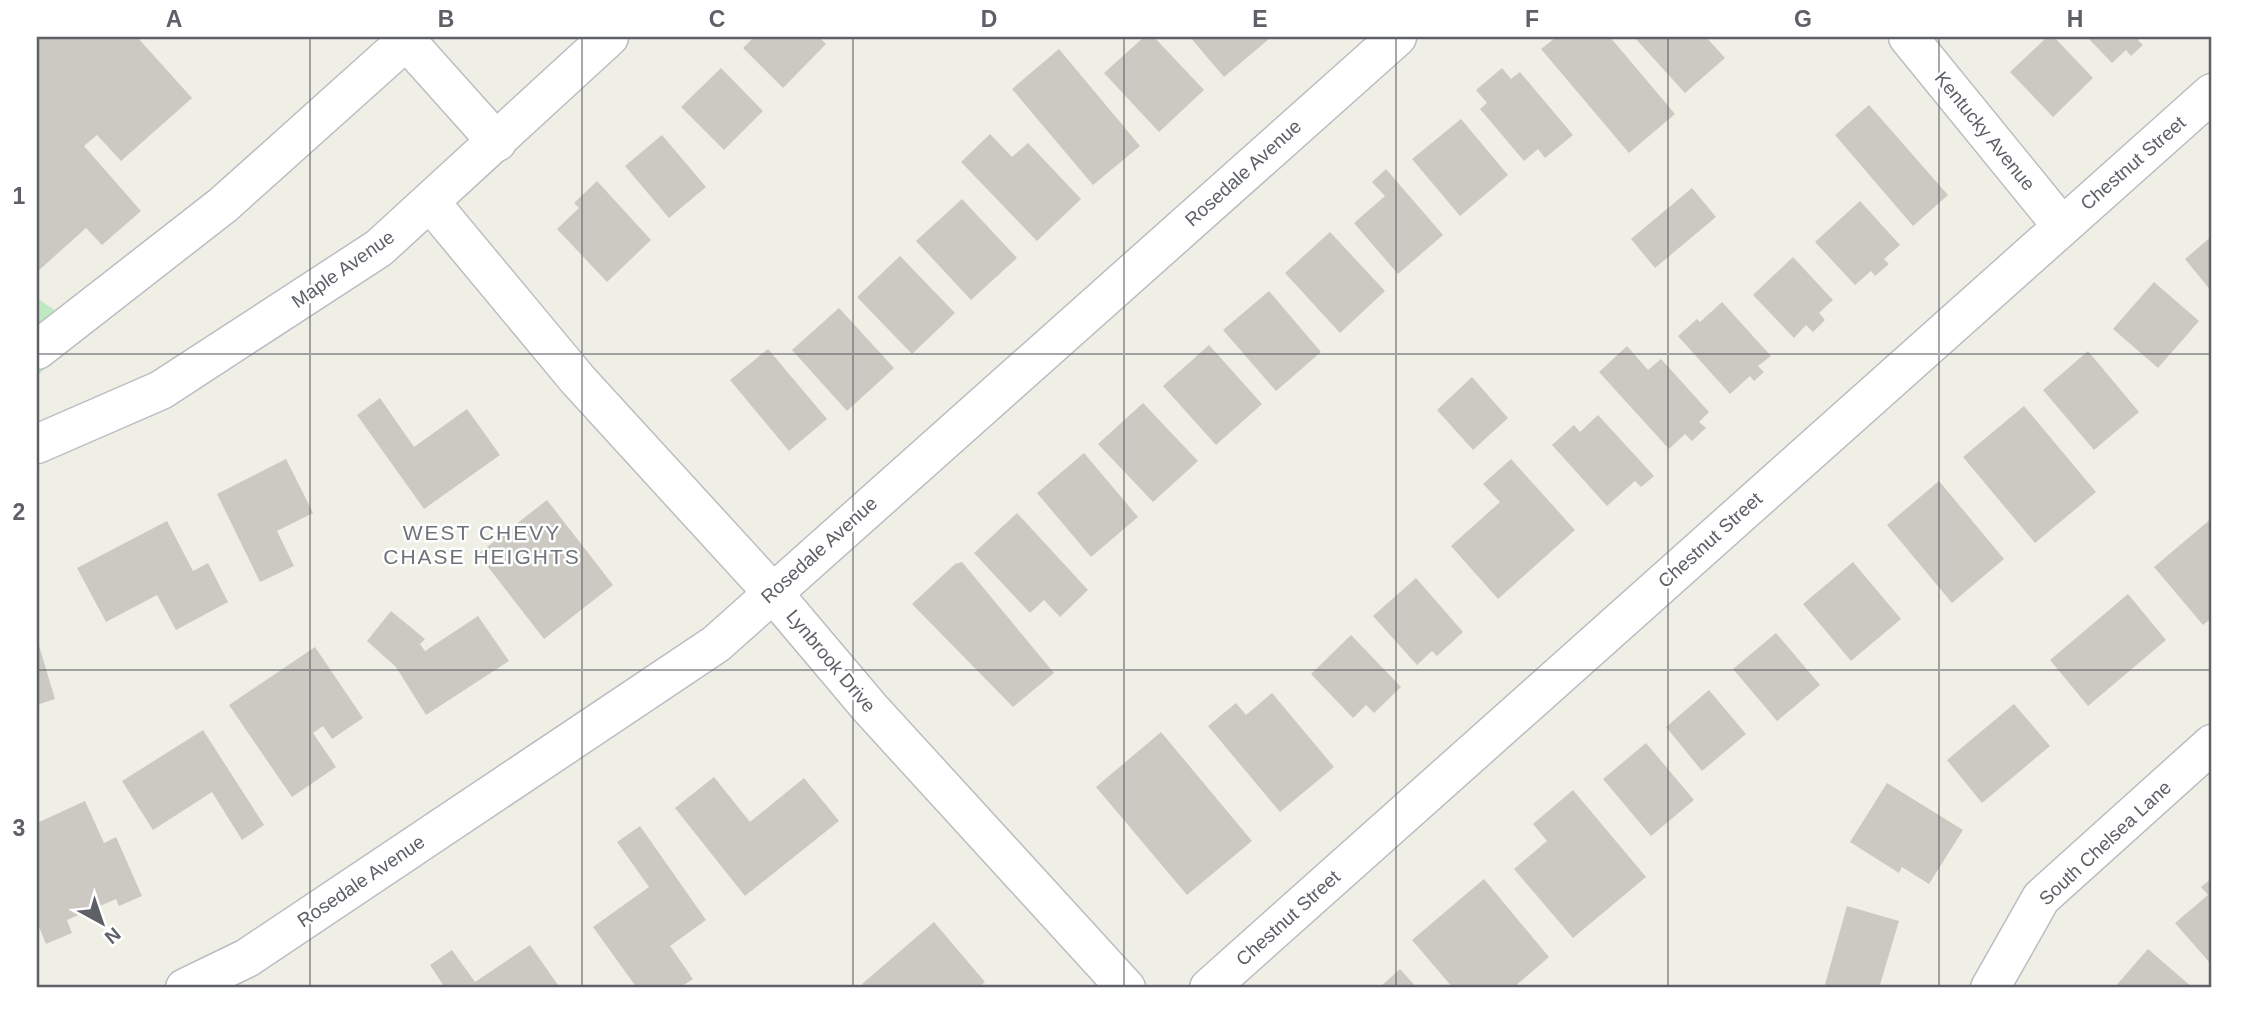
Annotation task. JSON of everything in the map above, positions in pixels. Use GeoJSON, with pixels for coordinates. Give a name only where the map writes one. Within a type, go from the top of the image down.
{"type":"FeatureCollection","features":[{"type":"Feature","properties":{"kind":"street","name":"Maple Avenue"},"geometry":{"type":"LineString","coordinates":[[37,444],[160,390],[379,248],[609,37]]}},
{"type":"Feature","properties":{"kind":"street","name":"Rosedale Avenue"},"geometry":{"type":"LineString","coordinates":[[185,988],[247,958],[716,643],[1397,37]]}},
{"type":"Feature","properties":{"kind":"street","name":"Kentucky Avenue"},"geometry":{"type":"LineString","coordinates":[[1908,37],[2062,226]]}},
{"type":"Feature","properties":{"kind":"street"},"geometry":{"type":"LineString","coordinates":[[37,351],[223,205],[405,39],[497,142]]}},
{"type":"Feature","properties":{"kind":"street","name":"Chestnut Street"},"geometry":{"type":"LineString","coordinates":[[1209,988],[2212,93]]}},
{"type":"Feature","properties":{"kind":"street","name":"Lynbrook Drive"},"geometry":{"type":"LineString","coordinates":[[430,202],[578,380],[772,592],[870,708],[1126,988]]}},
{"type":"Feature","properties":{"kind":"street","name":"South Chelsea Lane"},"geometry":{"type":"LineString","coordinates":[[1990,988],[2041,898],[2212,744]]}},
{"type":"Feature","properties":{"kind":"green space"},"geometry":{"type":"Polygon","coordinates":[[[37,298],[85,331],[37,376],[37,298]]]}},
{"type":"Feature","properties":{"kind":"building"},"geometry":{"type":"Polygon","coordinates":[[[37,37],[137,37],[192,98],[121,161],[97,135],[84,146],[141,211],[102,245],[86,228],[37,272],[37,37]]]}},
{"type":"Feature","properties":{"kind":"building"},"geometry":{"type":"Polygon","coordinates":[[[754,37],[819,37],[826,44],[783,88],[743,48],[754,37]]]}},
{"type":"Feature","properties":{"kind":"building"},"geometry":{"type":"Polygon","coordinates":[[[1144,37],[1154,37],[1204,90],[1159,132],[1104,73],[1144,37]]]}},
{"type":"Feature","properties":{"kind":"building"},"geometry":{"type":"Polygon","coordinates":[[[1190,37],[1267,37],[1269,39],[1224,77],[1190,37]]]}},
{"type":"Feature","properties":{"kind":"building"},"geometry":{"type":"Polygon","coordinates":[[[1556,37],[1610,37],[1675,114],[1629,153],[1541,49],[1556,37]]]}},
{"type":"Feature","properties":{"kind":"building"},"geometry":{"type":"Polygon","coordinates":[[[1634,37],[1706,37],[1725,58],[1685,93],[1634,37]]]}},
{"type":"Feature","properties":{"kind":"building"},"geometry":{"type":"Polygon","coordinates":[[[2047,37],[2054,37],[2093,78],[2053,117],[2010,72],[2047,37]]]}},
{"type":"Feature","properties":{"kind":"building"},"geometry":{"type":"Polygon","coordinates":[[[2087,37],[2141,37],[2138,40],[2143,45],[2131,56],[2126,50],[2112,63],[2087,37]]]}},
{"type":"Feature","properties":{"kind":"building"},"geometry":{"type":"Polygon","coordinates":[[[1059,49],[1140,146],[1093,185],[1012,89],[1059,49]]]}},
{"type":"Feature","properties":{"kind":"building"},"geometry":{"type":"Polygon","coordinates":[[[721,68],[763,111],[724,150],[681,107],[721,68]]]}},
{"type":"Feature","properties":{"kind":"building"},"geometry":{"type":"Polygon","coordinates":[[[1502,68],[1511,79],[1520,72],[1573,135],[1545,158],[1538,149],[1524,161],[1480,109],[1487,103],[1476,90],[1502,68]]]}},
{"type":"Feature","properties":{"kind":"building"},"geometry":{"type":"Polygon","coordinates":[[[1869,105],[1948,195],[1913,226],[1835,135],[1869,105]]]}},
{"type":"Feature","properties":{"kind":"building"},"geometry":{"type":"Polygon","coordinates":[[[1461,119],[1508,175],[1460,216],[1412,159],[1461,119]]]}},
{"type":"Feature","properties":{"kind":"building"},"geometry":{"type":"Polygon","coordinates":[[[990,134],[1012,157],[1028,143],[1081,199],[1037,241],[961,162],[990,134]]]}},
{"type":"Feature","properties":{"kind":"building"},"geometry":{"type":"Polygon","coordinates":[[[662,135],[706,187],[669,218],[625,166],[662,135]]]}},
{"type":"Feature","properties":{"kind":"building"},"geometry":{"type":"Polygon","coordinates":[[[1386,169],[1443,235],[1398,274],[1354,223],[1385,196],[1372,182],[1386,169]]]}},
{"type":"Feature","properties":{"kind":"building"},"geometry":{"type":"Polygon","coordinates":[[[597,181],[651,240],[607,282],[557,229],[579,208],[574,203],[597,181]]]}},
{"type":"Feature","properties":{"kind":"building"},"geometry":{"type":"Polygon","coordinates":[[[1692,188],[1716,217],[1655,268],[1631,239],[1692,188]]]}},
{"type":"Feature","properties":{"kind":"building"},"geometry":{"type":"Polygon","coordinates":[[[962,199],[1017,258],[971,300],[916,241],[962,199]]]}},
{"type":"Feature","properties":{"kind":"building"},"geometry":{"type":"Polygon","coordinates":[[[1860,201],[1900,245],[1884,259],[1889,264],[1875,276],[1871,271],[1855,285],[1815,242],[1860,201]]]}},
{"type":"Feature","properties":{"kind":"building"},"geometry":{"type":"Polygon","coordinates":[[[1330,232],[1385,291],[1340,333],[1285,273],[1330,232]]]}},
{"type":"Feature","properties":{"kind":"building"},"geometry":{"type":"Polygon","coordinates":[[[2212,236],[2212,292],[2185,259],[2212,236]]]}},
{"type":"Feature","properties":{"kind":"building"},"geometry":{"type":"Polygon","coordinates":[[[900,256],[955,313],[912,354],[857,297],[900,256]]]}},
{"type":"Feature","properties":{"kind":"building"},"geometry":{"type":"Polygon","coordinates":[[[1793,257],[1833,300],[1819,313],[1825,320],[1813,332],[1806,325],[1794,338],[1753,295],[1793,257]]]}},
{"type":"Feature","properties":{"kind":"building"},"geometry":{"type":"Polygon","coordinates":[[[2154,282],[2199,321],[2158,368],[2113,329],[2154,282]]]}},
{"type":"Feature","properties":{"kind":"building"},"geometry":{"type":"Polygon","coordinates":[[[1269,291],[1321,352],[1276,391],[1223,330],[1269,291]]]}},
{"type":"Feature","properties":{"kind":"building"},"geometry":{"type":"Polygon","coordinates":[[[1722,302],[1771,356],[1758,366],[1764,372],[1754,381],[1750,376],[1730,394],[1678,336],[1697,319],[1700,322],[1722,302]]]}},
{"type":"Feature","properties":{"kind":"building"},"geometry":{"type":"Polygon","coordinates":[[[839,308],[894,368],[847,411],[792,350],[839,308]]]}},
{"type":"Feature","properties":{"kind":"building"},"geometry":{"type":"Polygon","coordinates":[[[1209,345],[1262,404],[1216,445],[1163,386],[1209,345]]]}},
{"type":"Feature","properties":{"kind":"building"},"geometry":{"type":"Polygon","coordinates":[[[1627,346],[1648,370],[1661,359],[1709,412],[1699,422],[1706,428],[1692,441],[1685,434],[1669,449],[1599,372],[1627,346]]]}},
{"type":"Feature","properties":{"kind":"building"},"geometry":{"type":"Polygon","coordinates":[[[768,349],[827,419],[789,451],[730,380],[768,349]]]}},
{"type":"Feature","properties":{"kind":"building"},"geometry":{"type":"Polygon","coordinates":[[[2088,351],[2139,412],[2094,450],[2043,390],[2088,351]]]}},
{"type":"Feature","properties":{"kind":"building"},"geometry":{"type":"Polygon","coordinates":[[[1472,377],[1508,418],[1473,450],[1437,410],[1472,377]]]}},
{"type":"Feature","properties":{"kind":"building"},"geometry":{"type":"Polygon","coordinates":[[[380,398],[414,447],[467,409],[500,455],[424,509],[357,415],[380,398]]]}},
{"type":"Feature","properties":{"kind":"building"},"geometry":{"type":"Polygon","coordinates":[[[1143,403],[1198,461],[1153,502],[1098,444],[1143,403]]]}},
{"type":"Feature","properties":{"kind":"building"},"geometry":{"type":"Polygon","coordinates":[[[2024,406],[2096,492],[2035,543],[1963,457],[2024,406]]]}},
{"type":"Feature","properties":{"kind":"building"},"geometry":{"type":"Polygon","coordinates":[[[1598,415],[1654,476],[1641,487],[1635,481],[1607,506],[1552,445],[1574,425],[1580,432],[1598,415]]]}},
{"type":"Feature","properties":{"kind":"building"},"geometry":{"type":"Polygon","coordinates":[[[1084,453],[1138,517],[1091,557],[1037,493],[1084,453]]]}},
{"type":"Feature","properties":{"kind":"building"},"geometry":{"type":"Polygon","coordinates":[[[286,459],[313,513],[277,531],[294,566],[260,582],[217,494],[286,459]]]}},
{"type":"Feature","properties":{"kind":"building"},"geometry":{"type":"Polygon","coordinates":[[[1511,459],[1575,530],[1498,599],[1451,546],[1500,502],[1483,484],[1511,459]]]}},
{"type":"Feature","properties":{"kind":"building"},"geometry":{"type":"Polygon","coordinates":[[[1939,481],[2004,559],[1952,603],[1887,525],[1939,481]]]}},
{"type":"Feature","properties":{"kind":"building"},"geometry":{"type":"Polygon","coordinates":[[[547,500],[613,585],[544,639],[478,554],[547,500]]]}},
{"type":"Feature","properties":{"kind":"building"},"geometry":{"type":"Polygon","coordinates":[[[1017,513],[1088,590],[1060,617],[1044,600],[1030,613],[974,553],[1017,513]]]}},
{"type":"Feature","properties":{"kind":"building"},"geometry":{"type":"Polygon","coordinates":[[[2212,518],[2212,618],[2203,625],[2154,567],[2212,518]]]}},
{"type":"Feature","properties":{"kind":"building"},"geometry":{"type":"Polygon","coordinates":[[[167,521],[193,571],[208,563],[228,602],[176,630],[157,595],[106,622],[77,568],[167,521]]]}},
{"type":"Feature","properties":{"kind":"building"},"geometry":{"type":"Polygon","coordinates":[[[962,562],[1054,673],[1013,707],[912,604],[955,564],[962,562]]]}},
{"type":"Feature","properties":{"kind":"building"},"geometry":{"type":"Polygon","coordinates":[[[1853,562],[1901,619],[1851,661],[1803,604],[1853,562]]]}},
{"type":"Feature","properties":{"kind":"building"},"geometry":{"type":"Polygon","coordinates":[[[1416,578],[1463,632],[1437,656],[1432,651],[1417,665],[1373,616],[1416,578]]]}},
{"type":"Feature","properties":{"kind":"building"},"geometry":{"type":"Polygon","coordinates":[[[2128,594],[2166,640],[2088,706],[2050,660],[2128,594]]]}},
{"type":"Feature","properties":{"kind":"building"},"geometry":{"type":"Polygon","coordinates":[[[391,611],[425,639],[420,644],[425,651],[478,616],[509,661],[426,715],[396,667],[367,641],[391,611]]]}},
{"type":"Feature","properties":{"kind":"building"},"geometry":{"type":"Polygon","coordinates":[[[1776,633],[1820,685],[1777,721],[1733,669],[1776,633]]]}},
{"type":"Feature","properties":{"kind":"building"},"geometry":{"type":"Polygon","coordinates":[[[1351,635],[1401,687],[1374,713],[1366,705],[1353,718],[1311,674],[1351,635]]]}},
{"type":"Feature","properties":{"kind":"building"},"geometry":{"type":"Polygon","coordinates":[[[37,639],[55,699],[37,705],[37,639]]]}},
{"type":"Feature","properties":{"kind":"building"},"geometry":{"type":"Polygon","coordinates":[[[315,647],[363,718],[332,739],[323,726],[313,733],[336,767],[292,797],[229,705],[315,647]]]}},
{"type":"Feature","properties":{"kind":"building"},"geometry":{"type":"Polygon","coordinates":[[[1709,690],[1746,734],[1702,771],[1666,727],[1709,690]]]}},
{"type":"Feature","properties":{"kind":"building"},"geometry":{"type":"Polygon","coordinates":[[[1272,693],[1334,767],[1280,812],[1208,726],[1236,703],[1246,715],[1272,693]]]}},
{"type":"Feature","properties":{"kind":"building"},"geometry":{"type":"Polygon","coordinates":[[[2014,704],[2050,746],[1982,803],[1947,760],[2014,704]]]}},
{"type":"Feature","properties":{"kind":"building"},"geometry":{"type":"Polygon","coordinates":[[[203,730],[264,825],[242,840],[212,792],[153,830],[122,781],[203,730]]]}},
{"type":"Feature","properties":{"kind":"building"},"geometry":{"type":"Polygon","coordinates":[[[1161,732],[1252,841],[1187,895],[1096,787],[1161,732]]]}},
{"type":"Feature","properties":{"kind":"building"},"geometry":{"type":"Polygon","coordinates":[[[1646,743],[1694,800],[1651,836],[1603,779],[1646,743]]]}},
{"type":"Feature","properties":{"kind":"building"},"geometry":{"type":"Polygon","coordinates":[[[714,777],[750,822],[804,778],[839,821],[745,896],[675,808],[714,777]]]}},
{"type":"Feature","properties":{"kind":"building"},"geometry":{"type":"Polygon","coordinates":[[[1887,783],[1963,830],[1929,884],[1902,867],[1899,873],[1850,842],[1887,783]]]}},
{"type":"Feature","properties":{"kind":"building"},"geometry":{"type":"Polygon","coordinates":[[[1573,790],[1646,877],[1573,938],[1514,869],[1547,841],[1533,824],[1573,790]]]}},
{"type":"Feature","properties":{"kind":"building"},"geometry":{"type":"Polygon","coordinates":[[[85,801],[104,843],[116,837],[142,896],[119,906],[116,899],[67,920],[72,933],[46,944],[37,922],[37,823],[85,801]]]}},
{"type":"Feature","properties":{"kind":"building"},"geometry":{"type":"Polygon","coordinates":[[[640,826],[706,920],[670,946],[693,979],[679,988],[637,988],[593,927],[649,887],[617,842],[640,826]]]}},
{"type":"Feature","properties":{"kind":"building"},"geometry":{"type":"Polygon","coordinates":[[[2212,878],[2210,963],[2175,923],[2208,895],[2201,887],[2212,878]]]}},
{"type":"Feature","properties":{"kind":"building"},"geometry":{"type":"Polygon","coordinates":[[[1484,879],[1549,957],[1513,988],[1453,988],[1412,940],[1484,879]]]}},
{"type":"Feature","properties":{"kind":"building"},"geometry":{"type":"Polygon","coordinates":[[[1847,906],[1899,921],[1879,988],[1824,988],[1847,906]]]}},
{"type":"Feature","properties":{"kind":"building"},"geometry":{"type":"Polygon","coordinates":[[[934,922],[985,982],[978,988],[866,988],[862,984],[934,922]]]}},
{"type":"Feature","properties":{"kind":"building"},"geometry":{"type":"Polygon","coordinates":[[[530,945],[560,988],[445,988],[430,965],[452,950],[475,982],[530,945]]]}},
{"type":"Feature","properties":{"kind":"building"},"geometry":{"type":"Polygon","coordinates":[[[2148,949],[2193,988],[2114,988],[2148,949]]]}},
{"type":"Feature","properties":{"kind":"building"},"geometry":{"type":"Polygon","coordinates":[[[1400,969],[1417,988],[1379,988],[1400,969]]]}},
{"type":"Feature","properties":{"kind":"district","name":"WEST CHEVY CHASE HEIGHTS"},"geometry":{"type":"Point","coordinates":[482,544]}}]}
